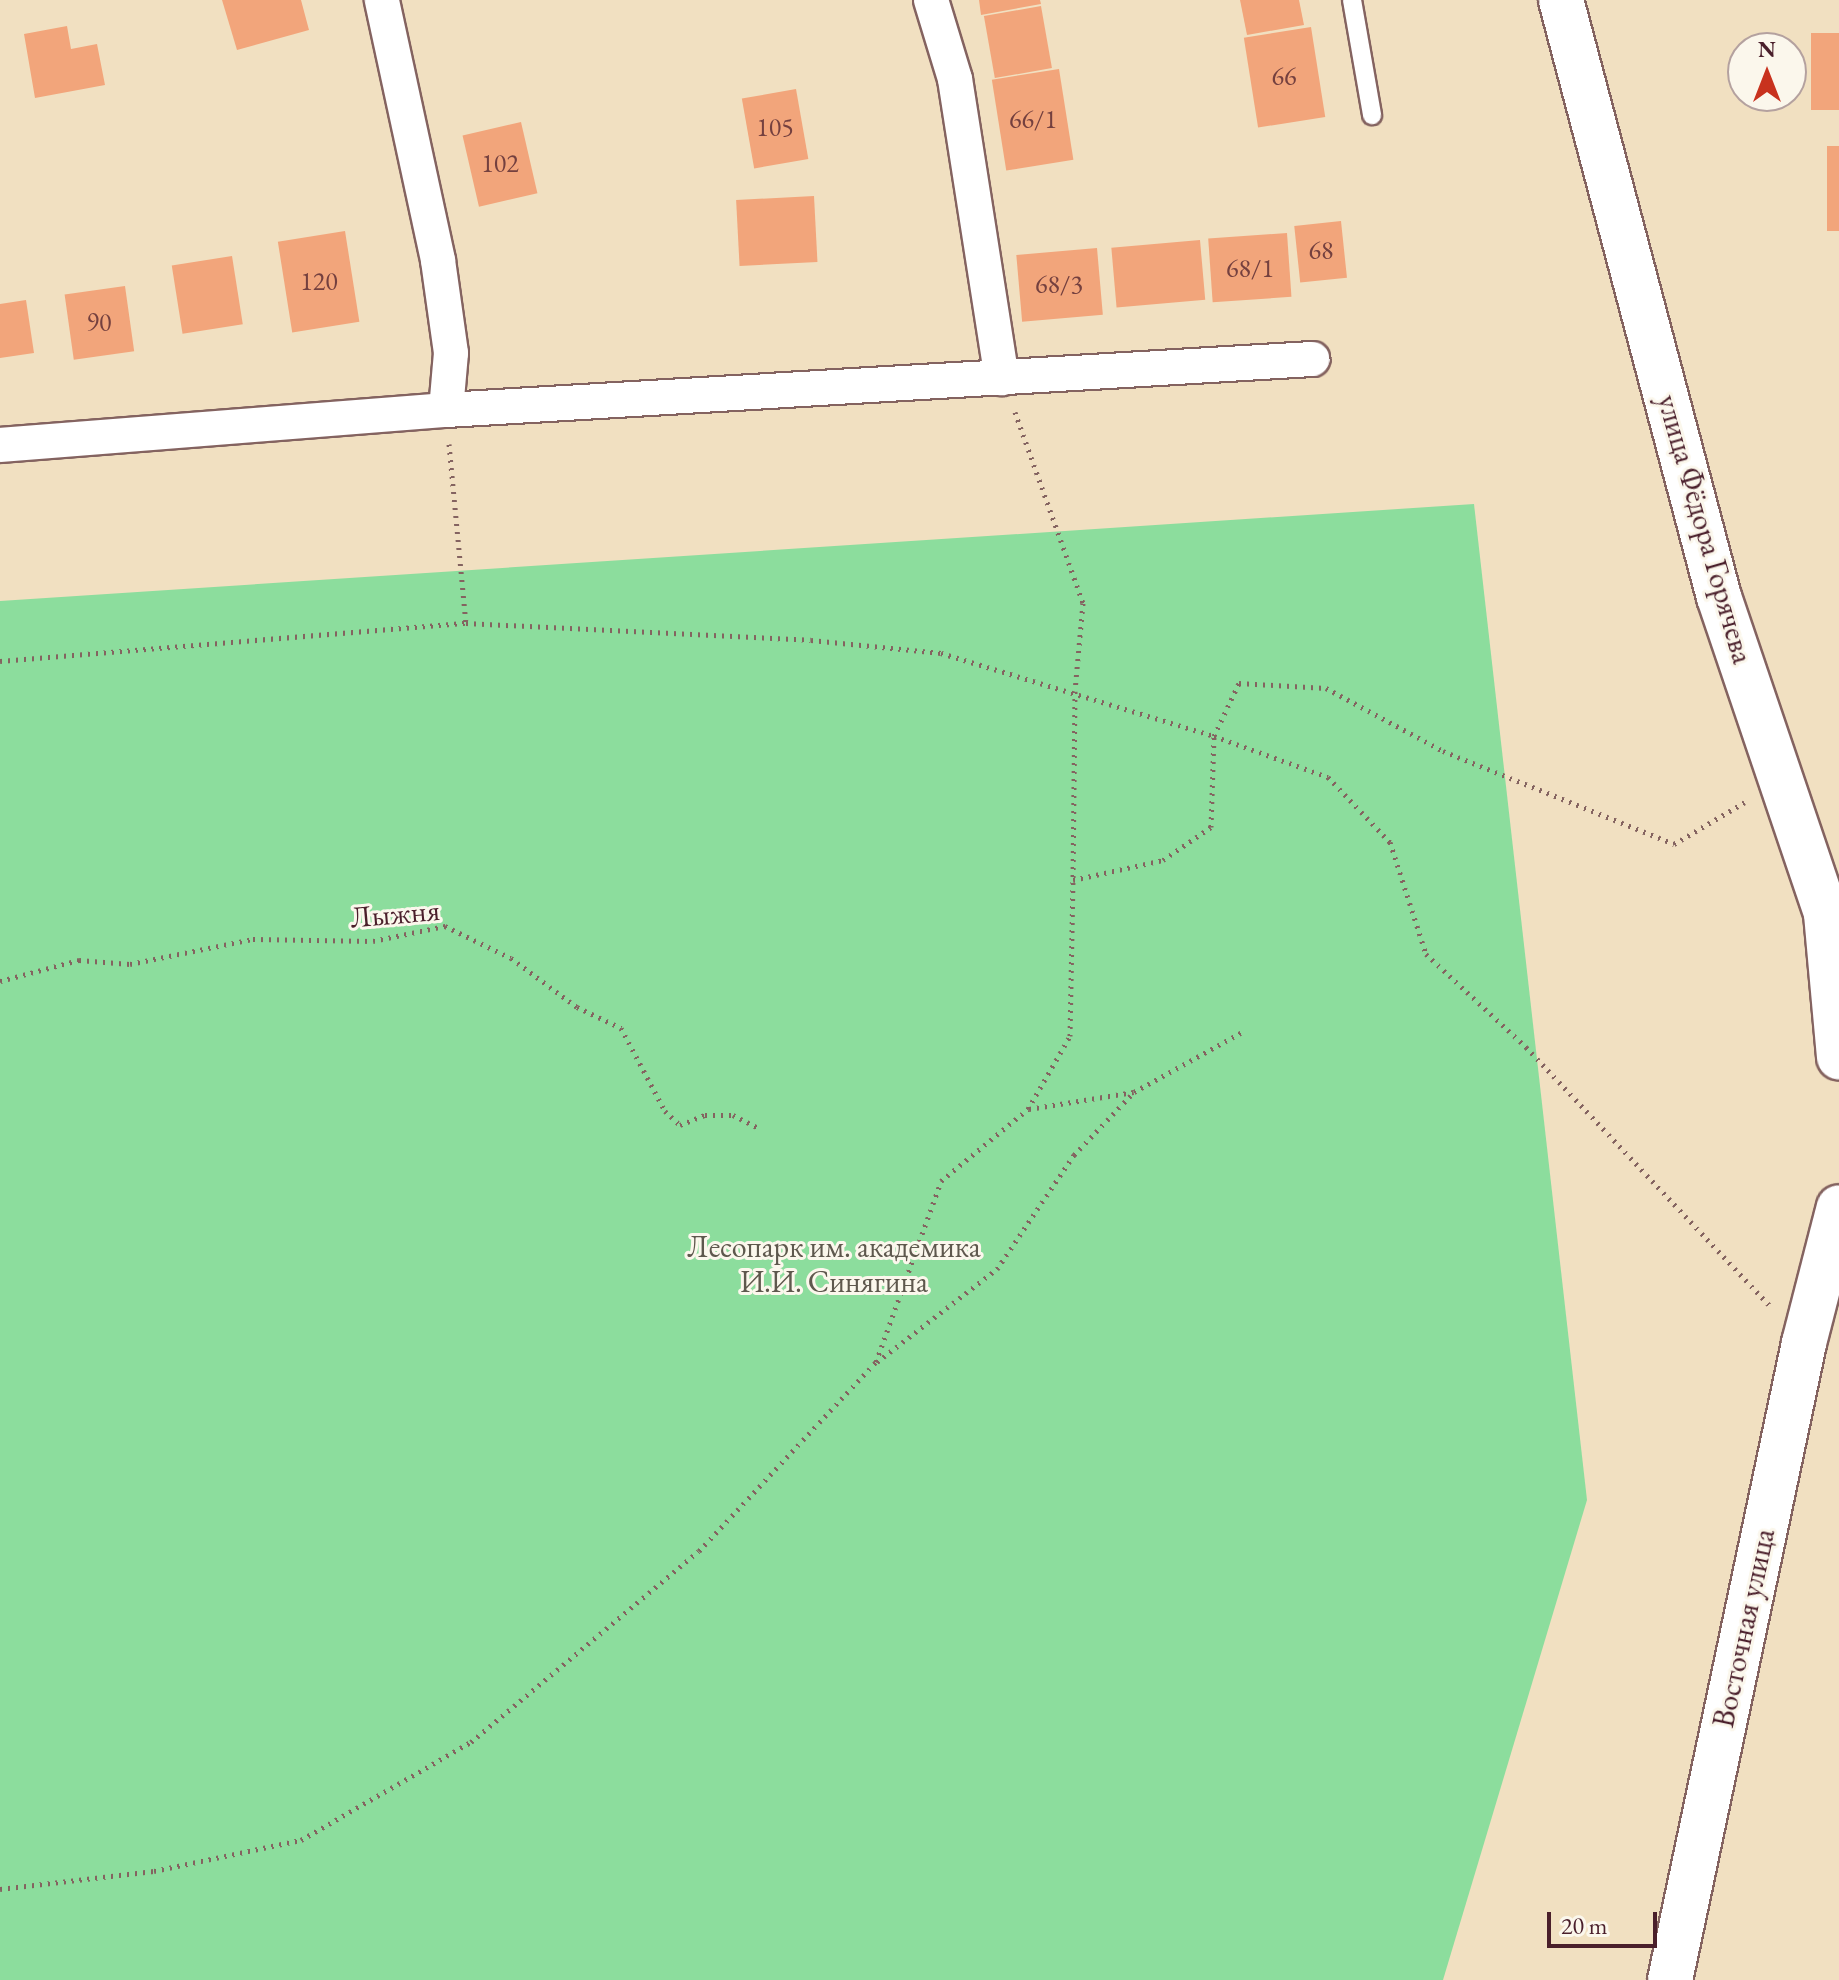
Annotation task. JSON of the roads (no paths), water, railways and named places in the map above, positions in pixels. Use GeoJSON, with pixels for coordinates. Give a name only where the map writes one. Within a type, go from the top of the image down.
{"type":"FeatureCollection","features":[{"type":"Feature","properties":{"kind":"main road","name":"улица Фёдора Горячева"},"geometry":{"type":"LineString","coordinates":[[1561,0],[1719,597],[1784,780],[1826,914],[1839,1057]]}},
{"type":"Feature","properties":{"kind":"main road"},"geometry":{"type":"LineString","coordinates":[[1832,1280],[1839,1207]]}},
{"type":"Feature","properties":{"kind":"main road","name":"Восточная улица"},"geometry":{"type":"LineString","coordinates":[[1670,1980],[1804,1343],[1832,1280]]}},
{"type":"Feature","properties":{"kind":"street"},"geometry":{"type":"LineString","coordinates":[[382,0],[438,260],[451,353],[446,410]]}},
{"type":"Feature","properties":{"kind":"street"},"geometry":{"type":"LineString","coordinates":[[931,0],[955,79],[1002,378]]}},
{"type":"Feature","properties":{"kind":"street"},"geometry":{"type":"LineString","coordinates":[[0,445],[446,410],[1313,359]]}},
{"type":"Feature","properties":{"kind":"lane"},"geometry":{"type":"LineString","coordinates":[[1352,0],[1372,115]]}},
{"type":"Feature","properties":{"kind":"park label","name":"Лесопарк им. академика И.И. Синягина"},"geometry":{"type":"Point","coordinates":[834,1264]}}]}
